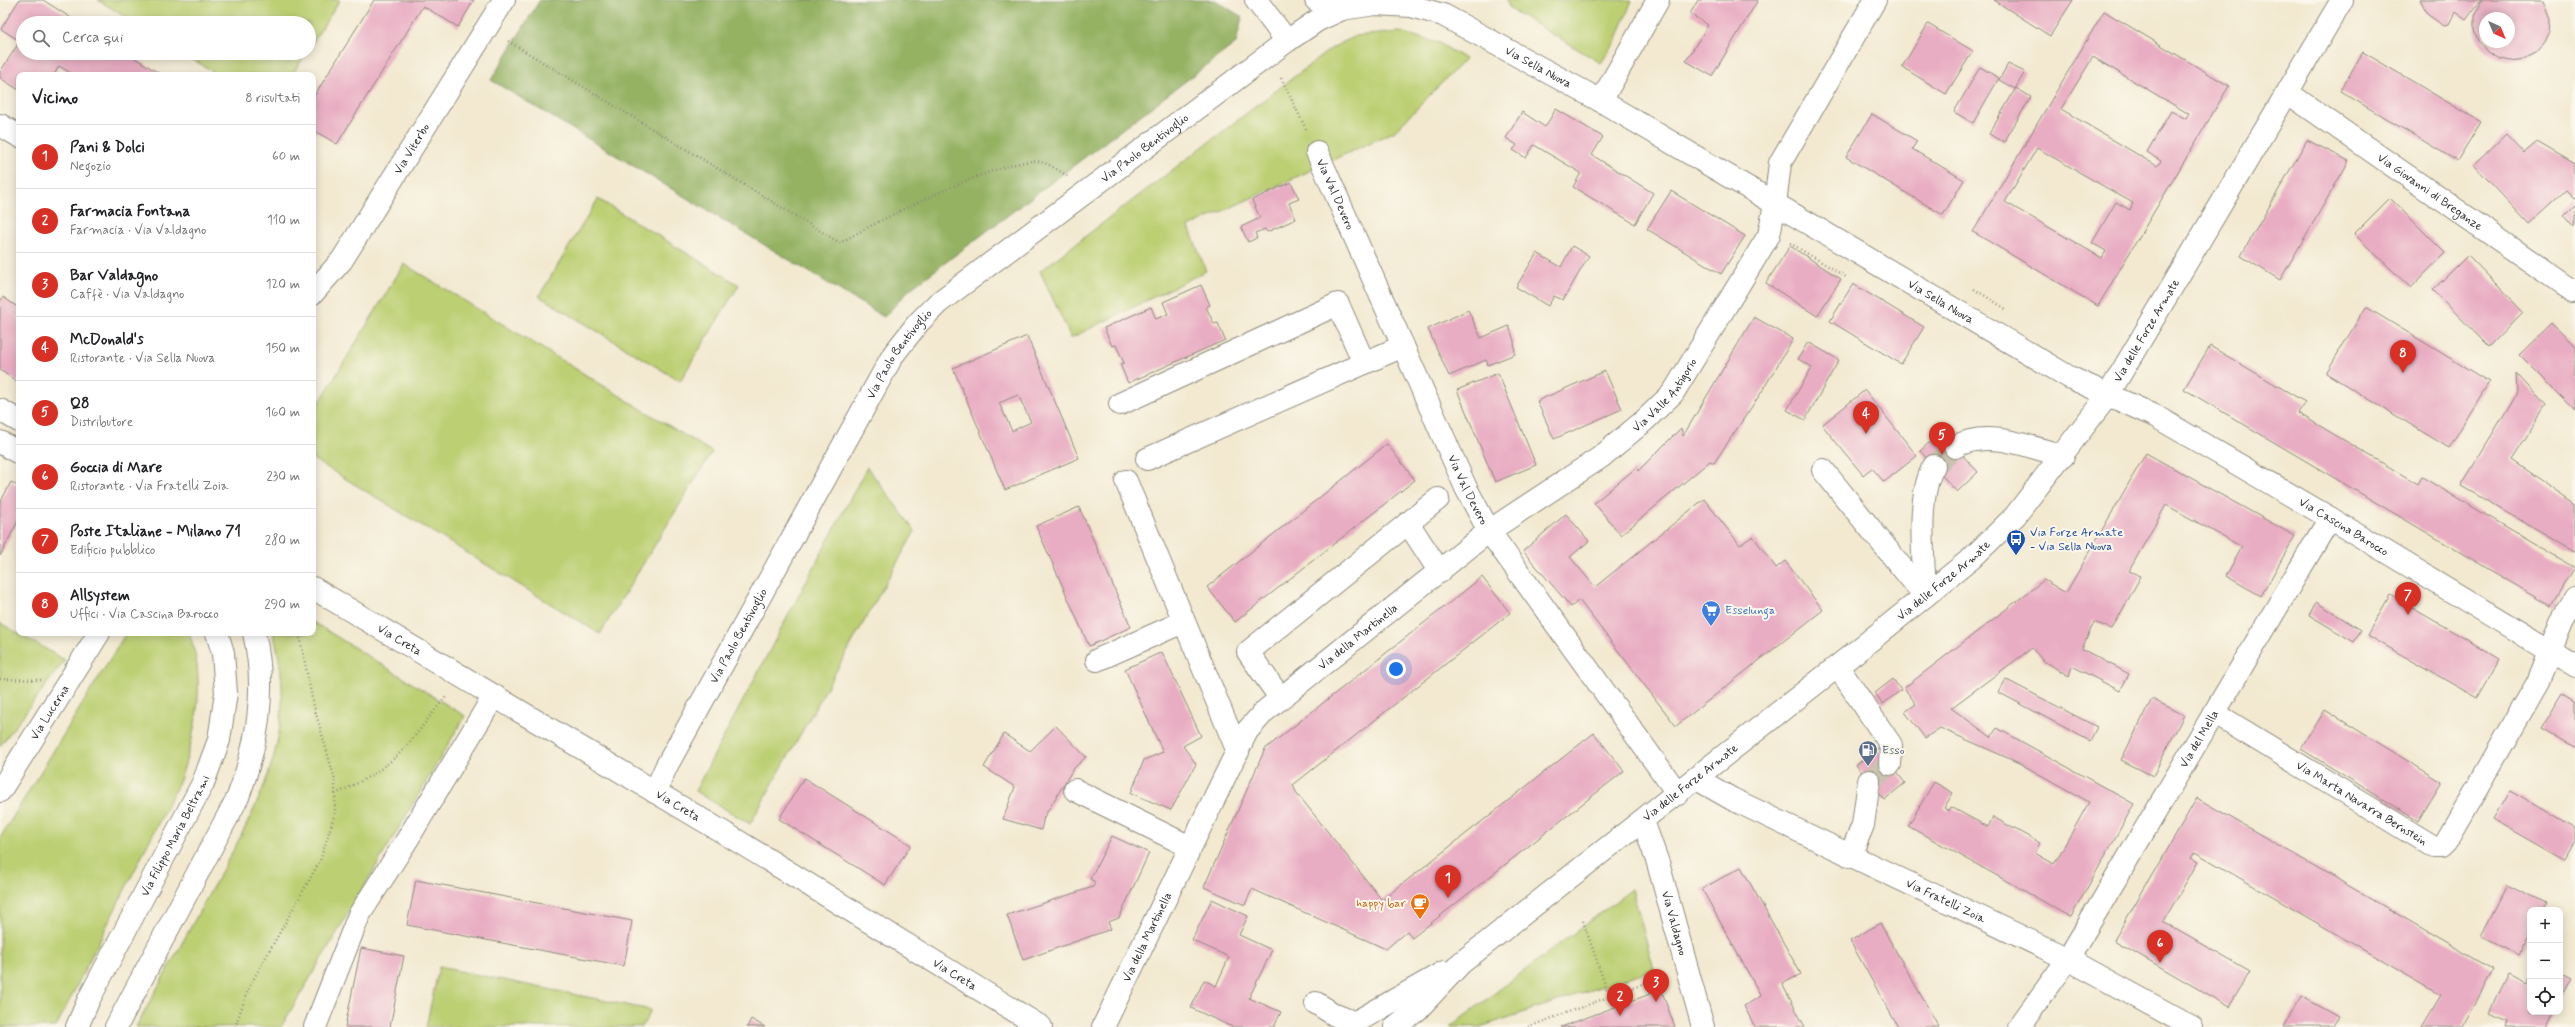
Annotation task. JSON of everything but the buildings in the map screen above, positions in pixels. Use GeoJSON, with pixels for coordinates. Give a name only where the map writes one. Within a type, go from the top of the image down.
{"type":"FeatureCollection","features":[{"type":"Feature","properties":{"kind":"street","name":"Via Viterbo"},"geometry":{"type":"LineString","coordinates":[[316,290],[342,260],[504,0]]}},
{"type":"Feature","properties":{"kind":"street"},"geometry":{"type":"LineString","coordinates":[[1256,0],[1287,41]]}},
{"type":"Feature","properties":{"kind":"street"},"geometry":{"type":"LineString","coordinates":[[1316,0],[1342,9]]}},
{"type":"Feature","properties":{"kind":"street"},"geometry":{"type":"LineString","coordinates":[[1601,101],[1658,0]]}},
{"type":"Feature","properties":{"kind":"street"},"geometry":{"type":"LineString","coordinates":[[1776,204],[1780,163],[1875,0]]}},
{"type":"Feature","properties":{"kind":"street","name":"Via delle Forze Armate"},"geometry":{"type":"LineString","coordinates":[[1395,1027],[1417,1010],[1461,963],[1698,779],[1838,667],[1972,558],[2015,516],[2063,456],[2108,395],[2342,0]]}},
{"type":"Feature","properties":{"kind":"street","name":"Via Sella Nuova"},"geometry":{"type":"LineString","coordinates":[[1287,41],[1318,20],[1342,9],[1375,4],[1411,6],[1443,15],[1601,101],[1973,322],[2070,377],[2108,395]]}},
{"type":"Feature","properties":{"kind":"street","name":"Via Paolo Bentivoglio"},"geometry":{"type":"LineString","coordinates":[[655,792],[670,760],[893,355],[918,323],[938,303],[1287,41]]}},
{"type":"Feature","properties":{"kind":"street","name":"Via Giovanni di Breganze"},"geometry":{"type":"LineString","coordinates":[[2288,93],[2573,291]]}},
{"type":"Feature","properties":{"kind":"street"},"geometry":{"type":"LineString","coordinates":[[0,125],[16,134]]}},
{"type":"Feature","properties":{"kind":"street","name":"Via Val Devero"},"geometry":{"type":"LineString","coordinates":[[1317,152],[1466,488],[1489,531],[1678,794]]}},
{"type":"Feature","properties":{"kind":"street","name":"Via Valle Antigorio"},"geometry":{"type":"LineString","coordinates":[[1489,531],[1601,457],[1645,420],[1672,392],[1769,235],[1776,204]]}},
{"type":"Feature","properties":{"kind":"street"},"geometry":{"type":"LineString","coordinates":[[1120,404],[1338,304],[1364,364]]}},
{"type":"Feature","properties":{"kind":"street"},"geometry":{"type":"LineString","coordinates":[[1147,459],[1403,346]]}},
{"type":"Feature","properties":{"kind":"street","name":"Via Cascina Barocco"},"geometry":{"type":"LineString","coordinates":[[2108,395],[2155,416],[2330,518],[2575,666]]}},
{"type":"Feature","properties":{"kind":"street"},"geometry":{"type":"LineString","coordinates":[[0,410],[16,419]]}},
{"type":"Feature","properties":{"kind":"street"},"geometry":{"type":"LineString","coordinates":[[1955,447],[1973,439],[1990,439],[2063,456]]}},
{"type":"Feature","properties":{"kind":"street"},"geometry":{"type":"LineString","coordinates":[[0,442],[16,451]]}},
{"type":"Feature","properties":{"kind":"street"},"geometry":{"type":"LineString","coordinates":[[1925,596],[1924,494],[1927,477],[1934,466]]}},
{"type":"Feature","properties":{"kind":"street"},"geometry":{"type":"LineString","coordinates":[[1823,470],[1925,596]]}},
{"type":"Feature","properties":{"kind":"street"},"geometry":{"type":"LineString","coordinates":[[1126,481],[1238,752]]}},
{"type":"Feature","properties":{"kind":"street"},"geometry":{"type":"LineString","coordinates":[[1281,699],[1248,652],[1438,499]]}},
{"type":"Feature","properties":{"kind":"street","name":"Via del Mella"},"geometry":{"type":"LineString","coordinates":[[2020,1027],[2068,959],[2330,518]]}},
{"type":"Feature","properties":{"kind":"street"},"geometry":{"type":"LineString","coordinates":[[1408,523],[1440,572]]}},
{"type":"Feature","properties":{"kind":"street","name":"Via della Martinella"},"geometry":{"type":"LineString","coordinates":[[1103,1027],[1247,731],[1265,711],[1440,572],[1489,531]]}},
{"type":"Feature","properties":{"kind":"street","name":"Via Creta"},"geometry":{"type":"LineString","coordinates":[[316,590],[655,792],[1041,1027]]}},
{"type":"Feature","properties":{"kind":"street"},"geometry":{"type":"LineString","coordinates":[[2552,652],[2562,621],[2575,599]]}},
{"type":"Feature","properties":{"kind":"street"},"geometry":{"type":"LineString","coordinates":[[1097,660],[1183,622]]}},
{"type":"Feature","properties":{"kind":"street","name":"Via Lucerna"},"geometry":{"type":"LineString","coordinates":[[0,791],[97,636]]}},
{"type":"Feature","properties":{"kind":"street","name":"Via Filippo Maria Beltrami"},"geometry":{"type":"LineString","coordinates":[[77,1027],[89,1000],[203,783],[219,740],[226,693],[223,653],[217,636]]}},
{"type":"Feature","properties":{"kind":"street"},"geometry":{"type":"LineString","coordinates":[[116,1027],[238,796],[251,763],[259,723],[261,685],[254,636]]}},
{"type":"Feature","properties":{"kind":"street","name":"Via Marta Navarra Bernstein"},"geometry":{"type":"LineString","coordinates":[[2214,713],[2434,847],[2441,847],[2446,842],[2535,688],[2552,652]]}},
{"type":"Feature","properties":{"kind":"street"},"geometry":{"type":"LineString","coordinates":[[1838,667],[1891,745],[1890,764]]}},
{"type":"Feature","properties":{"kind":"street"},"geometry":{"type":"LineString","coordinates":[[315,1027],[359,915],[407,840],[494,696]]}},
{"type":"Feature","properties":{"kind":"street","name":"Via Fratelli Zoia"},"geometry":{"type":"LineString","coordinates":[[1698,779],[1732,799],[2068,959],[2192,1027]]}},
{"type":"Feature","properties":{"kind":"street"},"geometry":{"type":"LineString","coordinates":[[1850,856],[1863,825],[1869,781]]}},
{"type":"Feature","properties":{"kind":"street"},"geometry":{"type":"LineString","coordinates":[[1074,790],[1190,848]]}},
{"type":"Feature","properties":{"kind":"street","name":"Via Valdagno"},"geometry":{"type":"LineString","coordinates":[[1643,821],[1658,863],[1703,1027]]}},
{"type":"Feature","properties":{"kind":"street"},"geometry":{"type":"LineString","coordinates":[[1316,1003],[1352,1025],[1461,963]]}},
{"type":"Feature","properties":{"kind":"path"},"geometry":{"type":"LineString","coordinates":[[508,41],[840,243],[869,225],[921,200],[1017,163],[1040,161],[1069,177]]}},
{"type":"Feature","properties":{"kind":"path"},"geometry":{"type":"LineString","coordinates":[[1281,78],[1317,152]]}},
{"type":"Feature","properties":{"kind":"path"},"geometry":{"type":"LineString","coordinates":[[1787,241],[1846,277]]}},
{"type":"Feature","properties":{"kind":"path"},"geometry":{"type":"LineString","coordinates":[[1974,289],[2006,309]]}},
{"type":"Feature","properties":{"kind":"path"},"geometry":{"type":"LineString","coordinates":[[235,1027],[249,986],[320,861],[335,813],[335,780],[313,703],[300,636]]}},
{"type":"Feature","properties":{"kind":"path"},"geometry":{"type":"LineString","coordinates":[[335,794],[356,784],[383,768],[408,744],[441,702],[464,678]]}},
{"type":"Feature","properties":{"kind":"path"},"geometry":{"type":"LineString","coordinates":[[1583,921],[1609,996]]}},
{"type":"Feature","properties":{"kind":"path"},"geometry":{"type":"LineString","coordinates":[[1528,1027],[1671,973]]}},
{"type":"Feature","properties":{"kind":"green space"},"geometry":{"type":"Polygon","coordinates":[[[98,0],[340,0],[316,37],[316,16],[124,16],[98,0]]]}},
{"type":"Feature","properties":{"kind":"green space"},"geometry":{"type":"Polygon","coordinates":[[[540,0],[1215,0],[1242,17],[1236,43],[909,290],[884,317],[491,80],[540,0]]]}},
{"type":"Feature","properties":{"kind":"green space"},"geometry":{"type":"Polygon","coordinates":[[[1506,0],[1632,0],[1616,41],[1601,63],[1510,9],[1506,0]]]}},
{"type":"Feature","properties":{"kind":"green space"},"geometry":{"type":"Polygon","coordinates":[[[1400,32],[1439,43],[1465,59],[1395,131],[1189,227],[1206,271],[1071,338],[1040,271],[1332,48],[1355,36],[1400,32]]]}},
{"type":"Feature","properties":{"kind":"green space"},"geometry":{"type":"Polygon","coordinates":[[[194,60],[302,60],[294,72],[213,72],[194,60]]]}},
{"type":"Feature","properties":{"kind":"green space"},"geometry":{"type":"Polygon","coordinates":[[[598,199],[739,285],[680,381],[539,296],[598,199]]]}},
{"type":"Feature","properties":{"kind":"green space"},"geometry":{"type":"Polygon","coordinates":[[[404,264],[712,452],[600,634],[316,461],[316,408],[404,264]]]}},
{"type":"Feature","properties":{"kind":"green space"},"geometry":{"type":"Polygon","coordinates":[[[867,467],[915,531],[750,824],[695,791],[867,467]]]}},
{"type":"Feature","properties":{"kind":"green space"},"geometry":{"type":"Polygon","coordinates":[[[0,623],[16,632],[16,636],[23,636],[65,660],[0,746],[0,623]]]}},
{"type":"Feature","properties":{"kind":"green space"},"geometry":{"type":"Polygon","coordinates":[[[316,624],[465,716],[281,1027],[136,1027],[244,830],[258,800],[270,768],[278,737],[282,704],[281,669],[274,636],[316,636],[316,624]]]}},
{"type":"Feature","properties":{"kind":"green space"},"geometry":{"type":"Polygon","coordinates":[[[124,636],[190,636],[197,670],[197,707],[191,744],[180,780],[56,1027],[0,1027],[0,838],[124,636]]]}},
{"type":"Feature","properties":{"kind":"green space"},"geometry":{"type":"Polygon","coordinates":[[[1632,889],[1654,969],[1480,1027],[1450,1027],[1632,889]]]}},
{"type":"Feature","properties":{"kind":"green space"},"geometry":{"type":"Polygon","coordinates":[[[439,967],[651,1010],[642,1027],[426,1027],[439,967]]]}},
{"type":"Feature","properties":{"kind":"tunnel"},"geometry":{"type":"LineString","coordinates":[[1934,466],[1955,447]]}},
{"type":"Feature","properties":{"kind":"tunnel"},"geometry":{"type":"LineString","coordinates":[[1869,781],[1890,764]]}},
{"type":"Feature","properties":{"kind":"place","name":"Allsystem"},"geometry":{"type":"Point","coordinates":[2403,373]}},
{"type":"Feature","properties":{"kind":"place","name":"McDonald's"},"geometry":{"type":"Point","coordinates":[1866,434]}},
{"type":"Feature","properties":{"kind":"place","name":"Q8"},"geometry":{"type":"Point","coordinates":[1942,455]}},
{"type":"Feature","properties":{"kind":"place","name":"Via Forze Armate - Via Sella Nuova"},"geometry":{"type":"Point","coordinates":[2016,556]}},
{"type":"Feature","properties":{"kind":"place","name":"Poste Italiane - Milano 71"},"geometry":{"type":"Point","coordinates":[2408,615]}},
{"type":"Feature","properties":{"kind":"place","name":"Esselunga"},"geometry":{"type":"Point","coordinates":[1711,627]}},
{"type":"Feature","properties":{"kind":"place","name":"Esso"},"geometry":{"type":"Point","coordinates":[1868,767]}},
{"type":"Feature","properties":{"kind":"place","name":"Pani & Dolci"},"geometry":{"type":"Point","coordinates":[1448,898]}},
{"type":"Feature","properties":{"kind":"place","name":"happy bar"},"geometry":{"type":"Point","coordinates":[1420,920]}},
{"type":"Feature","properties":{"kind":"place","name":"Goccia di Mare"},"geometry":{"type":"Point","coordinates":[2160,963]}},
{"type":"Feature","properties":{"kind":"place","name":"Bar Valdagno"},"geometry":{"type":"Point","coordinates":[1656,1002]}},
{"type":"Feature","properties":{"kind":"place","name":"Farmacia Fontana"},"geometry":{"type":"Point","coordinates":[1620,1016]}}]}
